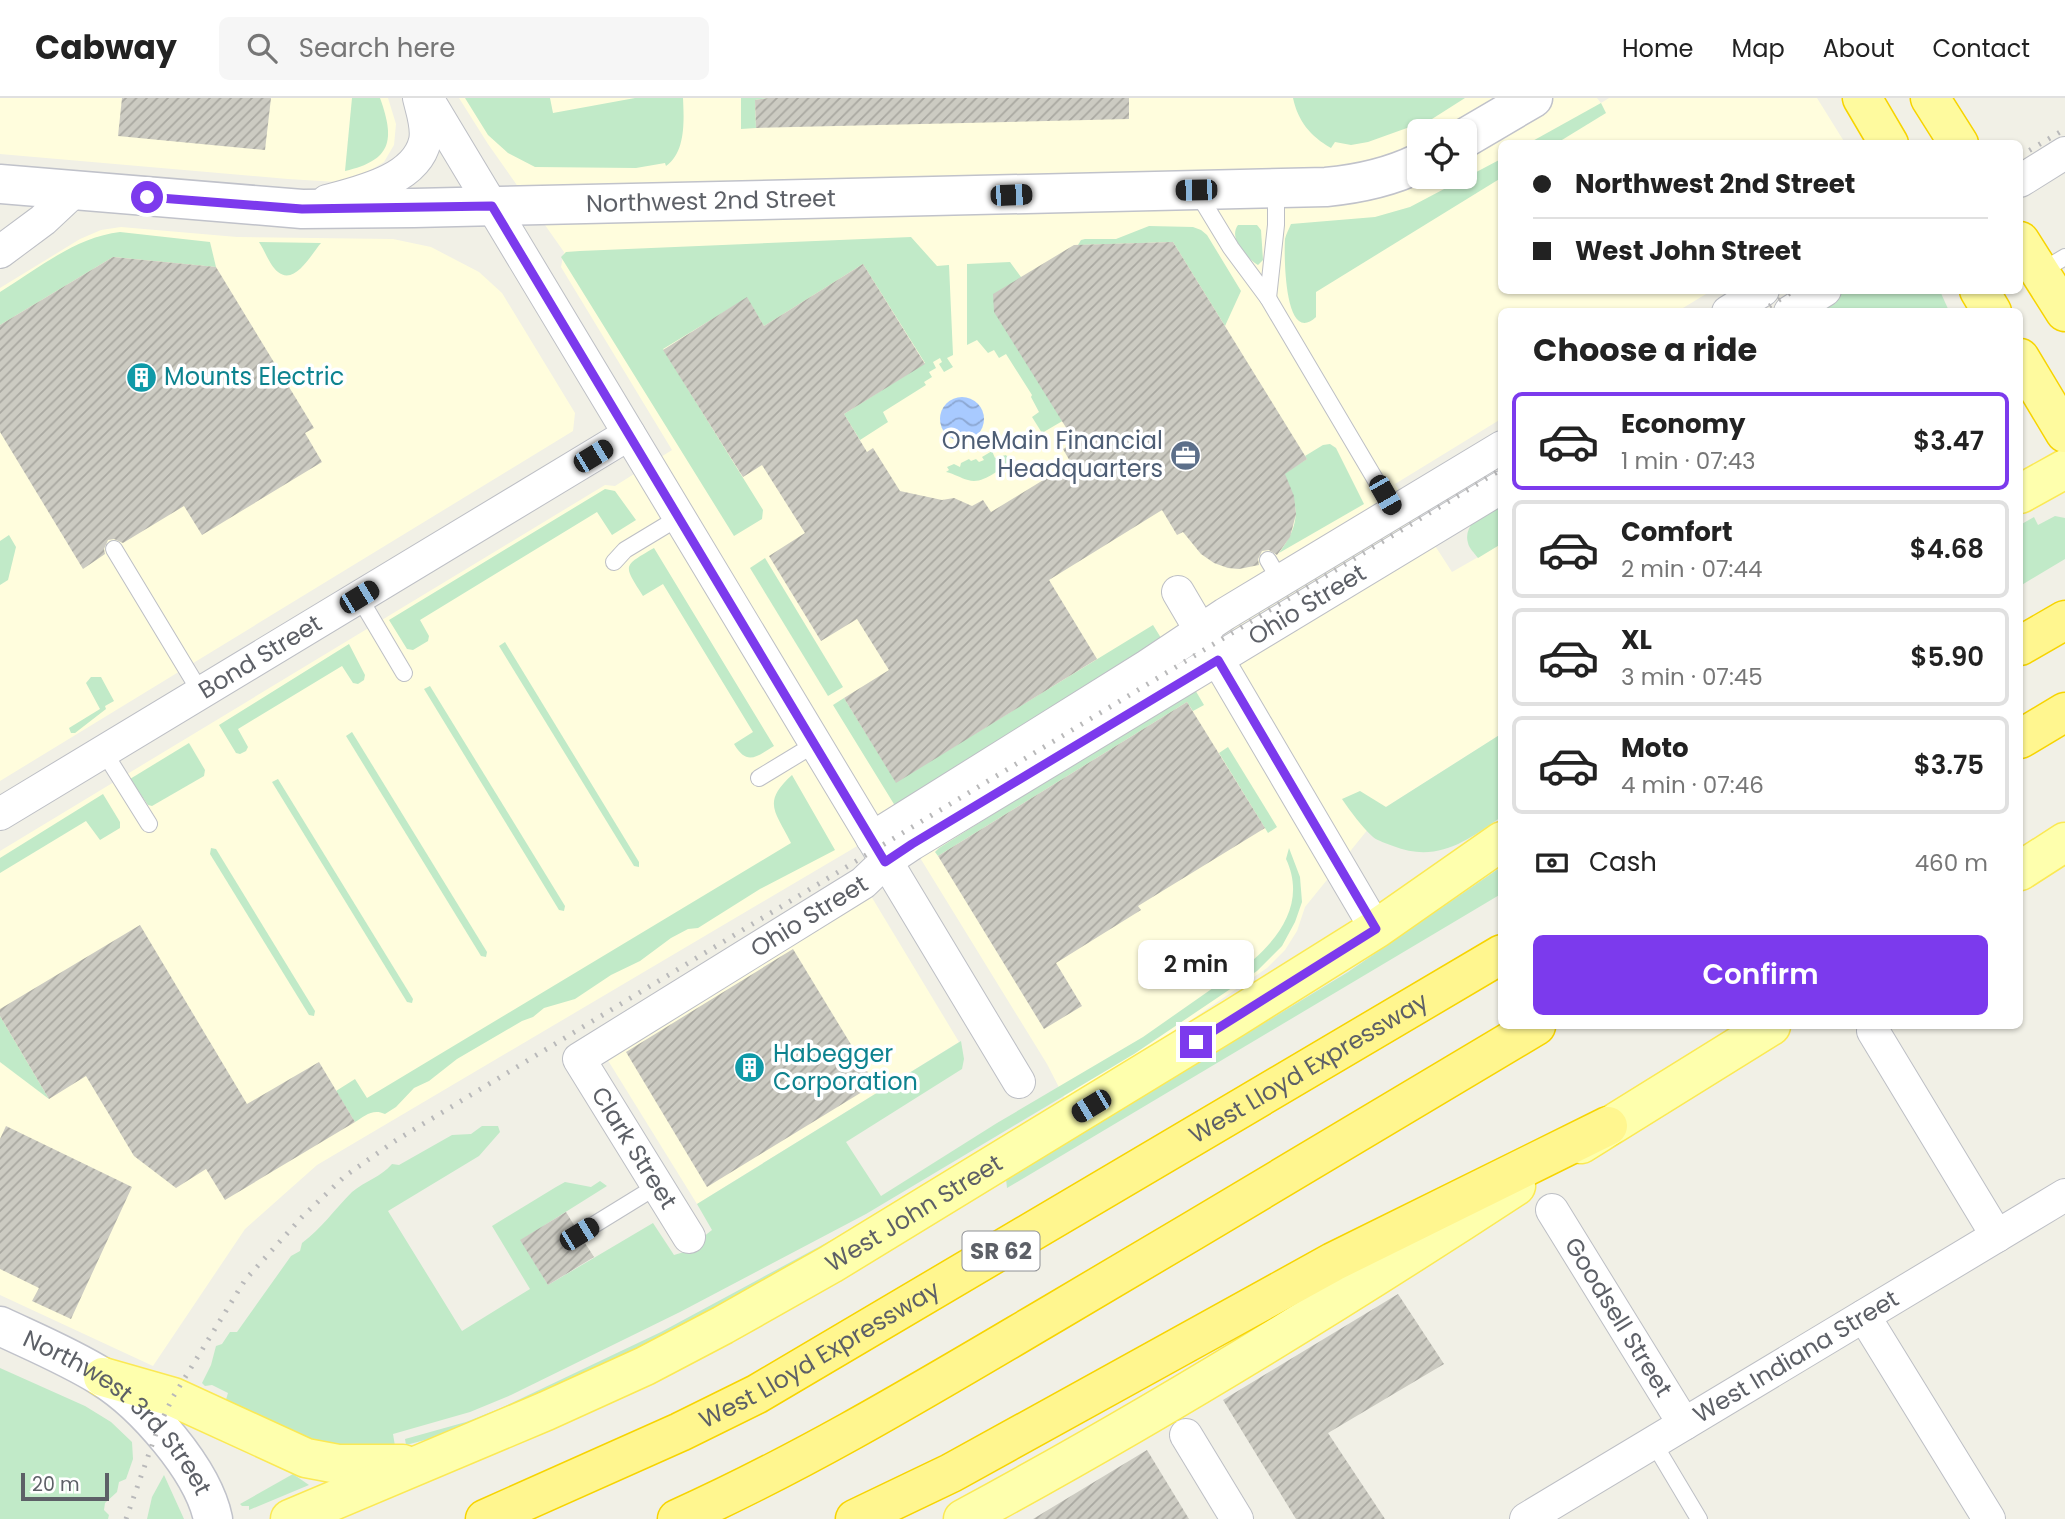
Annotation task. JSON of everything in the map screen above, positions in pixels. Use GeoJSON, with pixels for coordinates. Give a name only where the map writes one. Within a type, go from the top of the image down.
{"type":"FeatureCollection","features":[{"type":"Feature","properties":{"kind":"highway"},"geometry":{"type":"LineString","coordinates":[[1862,98],[1887,140]]}},
{"type":"Feature","properties":{"kind":"highway"},"geometry":{"type":"LineString","coordinates":[[1930,98],[1956,140]]}},
{"type":"Feature","properties":{"kind":"highway"},"geometry":{"type":"LineString","coordinates":[[2023,243],[2052,265],[2065,312]]}},
{"type":"Feature","properties":{"kind":"highway"},"geometry":{"type":"LineString","coordinates":[[2023,363],[2065,433]]}},
{"type":"Feature","properties":{"kind":"highway"},"geometry":{"type":"LineString","coordinates":[[2023,644],[2065,620]]}},
{"type":"Feature","properties":{"kind":"highway"},"geometry":{"type":"LineString","coordinates":[[2023,736],[2065,712]]}},
{"type":"Feature","properties":{"kind":"highway","name":"West Lloyd Expressway"},"geometry":{"type":"LineString","coordinates":[[485,1519],[680,1432],[757,1394],[1498,956]]}},
{"type":"Feature","properties":{"kind":"highway"},"geometry":{"type":"LineString","coordinates":[[677,1519],[743,1489],[847,1435],[1531,1029]]}},
{"type":"Feature","properties":{"kind":"highway"},"geometry":{"type":"LineString","coordinates":[[855,1519],[951,1473],[1333,1262],[1608,1126]]}},
{"type":"Feature","properties":{"kind":"main road"},"geometry":{"type":"LineString","coordinates":[[1477,131],[1533,98]]}},
{"type":"Feature","properties":{"kind":"main road","name":"Northwest 2nd Street"},"geometry":{"type":"LineString","coordinates":[[0,184],[302,209],[1276,188],[1349,185],[1407,168]]}},
{"type":"Feature","properties":{"kind":"main road"},"geometry":{"type":"LineString","coordinates":[[2023,493],[2065,468]]}},
{"type":"Feature","properties":{"kind":"main road"},"geometry":{"type":"LineString","coordinates":[[2023,869],[2065,842]]}},
{"type":"Feature","properties":{"kind":"main road","name":"West John Street"},"geometry":{"type":"LineString","coordinates":[[290,1519],[423,1464],[645,1366],[723,1325],[843,1257],[1149,1071],[1376,929],[1498,844]]}},
{"type":"Feature","properties":{"kind":"main road"},"geometry":{"type":"LineString","coordinates":[[963,1519],[1069,1462],[1362,1287],[1608,1126],[1766,1029]]}},
{"type":"Feature","properties":{"kind":"main road","name":"Northwest 3rd Street"},"geometry":{"type":"LineString","coordinates":[[0,1326],[103,1377],[139,1408],[177,1448],[193,1471],[209,1500],[213,1519]]}},
{"type":"Feature","properties":{"kind":"main road"},"geometry":{"type":"LineString","coordinates":[[103,1377],[173,1397],[306,1458],[338,1464],[423,1464]]}},
{"type":"Feature","properties":{"kind":"street"},"geometry":{"type":"LineString","coordinates":[[302,209],[380,186],[411,163],[425,139],[419,98]]}},
{"type":"Feature","properties":{"kind":"street"},"geometry":{"type":"LineString","coordinates":[[427,98],[1018,1082]]}},
{"type":"Feature","properties":{"kind":"street"},"geometry":{"type":"LineString","coordinates":[[2023,179],[2065,153]]}},
{"type":"Feature","properties":{"kind":"street"},"geometry":{"type":"LineString","coordinates":[[0,251],[43,220],[74,191]]}},
{"type":"Feature","properties":{"kind":"street"},"geometry":{"type":"LineString","coordinates":[[1734,308],[1757,294]]}},
{"type":"Feature","properties":{"kind":"street"},"geometry":{"type":"LineString","coordinates":[[1796,308],[1819,294]]}},
{"type":"Feature","properties":{"kind":"street","name":"Bond Street"},"geometry":{"type":"LineString","coordinates":[[0,814],[629,434]]}},
{"type":"Feature","properties":{"kind":"street","name":"Ohio Street"},"geometry":{"type":"LineString","coordinates":[[579,1059],[863,883],[878,850],[1200,630],[1274,570],[1394,510],[1498,449]]}},
{"type":"Feature","properties":{"kind":"street","name":"Ohio Street"},"geometry":{"type":"LineString","coordinates":[[878,850],[912,844],[1498,489]]}},
{"type":"Feature","properties":{"kind":"street"},"geometry":{"type":"LineString","coordinates":[[1178,592],[1376,929]]}},
{"type":"Feature","properties":{"kind":"street"},"geometry":{"type":"LineString","coordinates":[[1873,1031],[1997,1236]]}},
{"type":"Feature","properties":{"kind":"street","name":"Clark Street"},"geometry":{"type":"LineString","coordinates":[[579,1059],[689,1237]]}},
{"type":"Feature","properties":{"kind":"street","name":"West Indiana Street"},"geometry":{"type":"LineString","coordinates":[[1526,1519],[2065,1195]]}},
{"type":"Feature","properties":{"kind":"street","name":"Goodsell Street"},"geometry":{"type":"LineString","coordinates":[[1552,1210],[1684,1424]]}},
{"type":"Feature","properties":{"kind":"street"},"geometry":{"type":"LineString","coordinates":[[1864,1316],[1989,1519]]}},
{"type":"Feature","properties":{"kind":"street"},"geometry":{"type":"LineString","coordinates":[[1186,1435],[1237,1519]]}},
{"type":"Feature","properties":{"kind":"lane"},"geometry":{"type":"LineString","coordinates":[[1268,298],[1276,225],[1276,188]]}},
{"type":"Feature","properties":{"kind":"lane"},"geometry":{"type":"LineString","coordinates":[[1196,190],[1231,248],[1268,298],[1394,510]]}},
{"type":"Feature","properties":{"kind":"lane"},"geometry":{"type":"LineString","coordinates":[[614,562],[625,550],[678,518]]}},
{"type":"Feature","properties":{"kind":"lane"},"geometry":{"type":"LineString","coordinates":[[114,549],[201,693]]}},
{"type":"Feature","properties":{"kind":"lane"},"geometry":{"type":"LineString","coordinates":[[359,597],[404,673]]}},
{"type":"Feature","properties":{"kind":"lane"},"geometry":{"type":"LineString","coordinates":[[758,778],[815,744]]}},
{"type":"Feature","properties":{"kind":"lane"},"geometry":{"type":"LineString","coordinates":[[104,752],[149,824]]}},
{"type":"Feature","properties":{"kind":"lane"},"geometry":{"type":"LineString","coordinates":[[579,1234],[657,1186]]}},
{"type":"Feature","properties":{"kind":"lane"},"geometry":{"type":"LineString","coordinates":[[1653,1442],[1693,1517]]}},
{"type":"Feature","properties":{"kind":"shaded area"},"geometry":{"type":"Polygon","coordinates":[[[0,98],[388,98],[396,124],[394,145],[384,162],[364,174],[337,182],[288,179],[0,154],[0,98]]]}},
{"type":"Feature","properties":{"kind":"shaded area"},"geometry":{"type":"Polygon","coordinates":[[[459,98],[1597,98],[1601,103],[1609,98],[1817,98],[1843,140],[1498,140],[1498,294],[1706,294],[1683,308],[1498,308],[1498,421],[1395,484],[1452,572],[1498,546],[1498,736],[1386,807],[1305,907],[1297,931],[1285,950],[1267,968],[1156,1044],[1066,1101],[1047,1064],[898,822],[317,1165],[245,1229],[153,1366],[0,1295],[0,851],[605,485],[615,486],[672,450],[561,267],[564,252],[459,98]]]}},
{"type":"Feature","properties":{"kind":"shaded area"},"geometry":{"type":"Polygon","coordinates":[[[121,227],[237,237],[393,239],[431,247],[479,272],[502,293],[575,413],[573,431],[0,781],[0,288],[80,239],[101,230],[121,227]]]}},
{"type":"Feature","properties":{"kind":"shaded area"},"geometry":{"type":"Polygon","coordinates":[[[868,891],[959,1042],[697,1204],[604,1054],[868,891]]]}},
{"type":"Feature","properties":{"kind":"green space"},"geometry":{"type":"Polygon","coordinates":[[[352,98],[380,98],[388,137],[381,154],[372,161],[345,171],[352,98]]]}},
{"type":"Feature","properties":{"kind":"green space"},"geometry":{"type":"Polygon","coordinates":[[[465,98],[550,98],[553,113],[635,98],[683,98],[682,135],[677,153],[666,166],[665,163],[636,168],[535,167],[508,153],[488,135],[465,98]]]}},
{"type":"Feature","properties":{"kind":"green space"},"geometry":{"type":"Polygon","coordinates":[[[741,98],[768,98],[755,100],[756,128],[741,129],[741,98]]]}},
{"type":"Feature","properties":{"kind":"green space"},"geometry":{"type":"Polygon","coordinates":[[[1293,98],[1465,98],[1432,119],[1407,119],[1407,128],[1368,142],[1351,145],[1335,142],[1331,148],[1306,127],[1293,98]]]}},
{"type":"Feature","properties":{"kind":"green space"},"geometry":{"type":"Polygon","coordinates":[[[1601,103],[1606,113],[1562,140],[1534,140],[1601,103]]]}},
{"type":"Feature","properties":{"kind":"green space"},"geometry":{"type":"Polygon","coordinates":[[[1498,161],[1498,180],[1316,292],[1316,317],[1305,323],[1298,320],[1288,295],[1286,278],[1285,239],[1291,224],[1375,217],[1410,207],[1444,189],[1477,189],[1477,172],[1498,161]]]}},
{"type":"Feature","properties":{"kind":"green space"},"geometry":{"type":"Polygon","coordinates":[[[1238,225],[1257,225],[1261,230],[1263,260],[1258,265],[1248,258],[1237,242],[1235,230],[1238,225]]]}},
{"type":"Feature","properties":{"kind":"green space"},"geometry":{"type":"Polygon","coordinates":[[[1149,226],[1193,227],[1207,235],[1241,291],[1225,326],[1173,242],[1078,245],[1081,240],[1116,239],[1149,226]]]}},
{"type":"Feature","properties":{"kind":"green space"},"geometry":{"type":"Polygon","coordinates":[[[120,232],[210,242],[216,267],[113,257],[0,325],[0,292],[72,247],[120,232]]]}},
{"type":"Feature","properties":{"kind":"green space"},"geometry":{"type":"Polygon","coordinates":[[[911,237],[937,266],[949,265],[953,355],[947,358],[953,367],[944,372],[939,364],[942,362],[940,358],[933,362],[936,368],[929,372],[932,377],[924,382],[926,385],[883,412],[888,422],[860,440],[844,414],[925,363],[863,264],[764,326],[747,298],[663,349],[763,510],[762,519],[734,536],[561,257],[566,252],[580,251],[911,237]]]}},
{"type":"Feature","properties":{"kind":"green space"},"geometry":{"type":"Polygon","coordinates":[[[259,242],[321,243],[297,272],[284,275],[272,266],[259,242]]]}},
{"type":"Feature","properties":{"kind":"green space"},"geometry":{"type":"Polygon","coordinates":[[[1010,262],[1021,277],[1071,416],[1042,433],[1032,417],[1039,412],[1032,395],[1006,354],[999,358],[994,350],[988,353],[977,340],[967,345],[967,264],[1010,262]]]}},
{"type":"Feature","properties":{"kind":"green space"},"geometry":{"type":"Polygon","coordinates":[[[1830,294],[1941,294],[1948,308],[1809,308],[1830,294]]]}},
{"type":"Feature","properties":{"kind":"green space"},"geometry":{"type":"Polygon","coordinates":[[[1330,444],[1336,448],[1364,504],[1279,553],[1291,533],[1296,515],[1293,496],[1283,474],[1307,459],[1305,456],[1323,445],[1330,444]]]}},
{"type":"Feature","properties":{"kind":"green space"},"geometry":{"type":"Polygon","coordinates":[[[992,451],[995,458],[1006,455],[1011,462],[985,478],[974,481],[946,472],[949,470],[947,467],[954,464],[960,467],[961,463],[969,459],[979,462],[984,460],[982,457],[992,451]]]}},
{"type":"Feature","properties":{"kind":"green space"},"geometry":{"type":"Polygon","coordinates":[[[605,489],[615,491],[636,520],[612,535],[597,512],[420,620],[429,636],[428,641],[413,650],[407,649],[389,620],[605,489]]]}},
{"type":"Feature","properties":{"kind":"green space"},"geometry":{"type":"Polygon","coordinates":[[[1498,501],[1498,546],[1478,558],[1469,545],[1467,536],[1472,523],[1498,501]]]}},
{"type":"Feature","properties":{"kind":"green space"},"geometry":{"type":"Polygon","coordinates":[[[2055,516],[2065,518],[2065,559],[2023,584],[2023,523],[2034,517],[2038,525],[2055,516]]]}},
{"type":"Feature","properties":{"kind":"green space"},"geometry":{"type":"Polygon","coordinates":[[[9,535],[16,547],[8,580],[0,585],[0,541],[9,535]]]}},
{"type":"Feature","properties":{"kind":"green space"},"geometry":{"type":"Polygon","coordinates":[[[654,548],[774,746],[762,753],[748,757],[734,744],[753,732],[663,584],[643,596],[632,578],[629,572],[631,563],[654,548]]]}},
{"type":"Feature","properties":{"kind":"green space"},"geometry":{"type":"Polygon","coordinates":[[[765,558],[843,687],[828,696],[750,568],[765,558]]]}},
{"type":"Feature","properties":{"kind":"green space"},"geometry":{"type":"Polygon","coordinates":[[[1153,625],[1166,646],[897,809],[833,705],[844,698],[896,782],[1153,625]]]}},
{"type":"Feature","properties":{"kind":"green space"},"geometry":{"type":"Polygon","coordinates":[[[505,642],[639,862],[639,867],[634,866],[499,646],[505,642]]]}},
{"type":"Feature","properties":{"kind":"green space"},"geometry":{"type":"Polygon","coordinates":[[[349,644],[365,675],[364,680],[358,684],[353,683],[342,666],[238,729],[248,747],[240,754],[236,753],[219,725],[349,644]]]}},
{"type":"Feature","properties":{"kind":"green space"},"geometry":{"type":"Polygon","coordinates":[[[91,677],[101,677],[114,701],[75,733],[71,733],[69,728],[100,709],[86,683],[91,677]]]}},
{"type":"Feature","properties":{"kind":"green space"},"geometry":{"type":"Polygon","coordinates":[[[430,686],[565,906],[564,911],[559,910],[424,689],[430,686]]]}},
{"type":"Feature","properties":{"kind":"green space"},"geometry":{"type":"Polygon","coordinates":[[[1194,688],[1204,705],[1193,711],[1187,702],[938,856],[935,852],[939,848],[1194,688]]]}},
{"type":"Feature","properties":{"kind":"green space"},"geometry":{"type":"Polygon","coordinates":[[[352,732],[487,952],[486,957],[481,956],[346,736],[352,732]]]}},
{"type":"Feature","properties":{"kind":"green space"},"geometry":{"type":"Polygon","coordinates":[[[1498,736],[1498,819],[1463,842],[1437,851],[1423,852],[1393,846],[1373,837],[1342,799],[1360,791],[1386,807],[1498,736]]]}},
{"type":"Feature","properties":{"kind":"green space"},"geometry":{"type":"Polygon","coordinates":[[[189,743],[205,770],[204,776],[152,806],[148,805],[130,779],[189,743]]]}},
{"type":"Feature","properties":{"kind":"green space"},"geometry":{"type":"Polygon","coordinates":[[[1228,747],[1277,827],[1268,833],[1219,753],[1228,747]]]}},
{"type":"Feature","properties":{"kind":"green space"},"geometry":{"type":"Polygon","coordinates":[[[792,775],[835,850],[760,889],[698,928],[688,929],[671,938],[640,961],[611,975],[575,999],[544,1008],[533,1017],[457,1059],[429,1081],[414,1088],[396,1107],[385,1114],[373,1112],[355,1122],[336,1091],[355,1079],[367,1098],[791,843],[774,808],[774,801],[782,785],[792,775]]]}},
{"type":"Feature","properties":{"kind":"green space"},"geometry":{"type":"Polygon","coordinates":[[[278,779],[413,999],[412,1003],[407,1002],[272,782],[278,779]]]}},
{"type":"Feature","properties":{"kind":"green space"},"geometry":{"type":"Polygon","coordinates":[[[103,794],[120,822],[120,828],[100,840],[86,821],[0,873],[0,858],[103,794]]]}},
{"type":"Feature","properties":{"kind":"green space"},"geometry":{"type":"Polygon","coordinates":[[[211,848],[216,849],[315,1011],[314,1016],[309,1015],[210,854],[211,848]]]}},
{"type":"Feature","properties":{"kind":"green space"},"geometry":{"type":"Polygon","coordinates":[[[1289,848],[1300,877],[1302,902],[1282,946],[1257,971],[1134,1054],[866,1214],[680,1312],[511,1395],[470,1412],[393,1434],[395,1446],[329,1448],[224,1406],[228,1393],[202,1383],[216,1346],[222,1344],[230,1332],[237,1332],[291,1256],[300,1251],[302,1243],[352,1192],[392,1164],[399,1165],[452,1135],[471,1134],[482,1126],[498,1126],[500,1132],[479,1156],[388,1211],[462,1331],[530,1289],[492,1226],[556,1187],[565,1182],[591,1187],[600,1181],[607,1186],[521,1240],[548,1285],[653,1223],[674,1255],[684,1252],[712,1230],[697,1204],[961,1041],[964,1059],[962,1069],[846,1142],[881,1196],[997,1123],[1143,1037],[1253,960],[1273,939],[1288,915],[1293,888],[1286,859],[1289,848]]]}},
{"type":"Feature","properties":{"kind":"green space"},"geometry":{"type":"Polygon","coordinates":[[[1498,869],[1498,896],[1007,1188],[1006,1179],[1011,1174],[1348,972],[1498,869]]]}},
{"type":"Feature","properties":{"kind":"green space"},"geometry":{"type":"Polygon","coordinates":[[[0,1016],[49,1099],[0,1062],[0,1016]]]}},
{"type":"Feature","properties":{"kind":"green space"},"geometry":{"type":"Polygon","coordinates":[[[839,1236],[841,1240],[660,1339],[471,1428],[406,1445],[405,1439],[466,1422],[501,1408],[661,1332],[839,1236]]]}},
{"type":"Feature","properties":{"kind":"green space"},"geometry":{"type":"Polygon","coordinates":[[[0,1368],[85,1406],[111,1422],[132,1442],[133,1459],[126,1479],[119,1482],[117,1492],[105,1503],[104,1510],[109,1515],[108,1519],[0,1519],[0,1368]]]}},
{"type":"Feature","properties":{"kind":"green space"},"geometry":{"type":"Polygon","coordinates":[[[293,1474],[309,1485],[249,1510],[249,1506],[240,1504],[293,1474]]]}},
{"type":"Feature","properties":{"kind":"green space"},"geometry":{"type":"Polygon","coordinates":[[[164,1475],[184,1519],[147,1519],[152,1497],[164,1475]]]}},
{"type":"Feature","properties":{"kind":"water"},"geometry":{"type":"Polygon","coordinates":[[[962,397],[971,398],[978,403],[983,410],[983,428],[978,435],[971,440],[962,441],[953,440],[946,435],[941,428],[940,419],[941,410],[946,403],[953,398],[962,397]]]}},
{"type":"Feature","properties":{"kind":"building"},"geometry":{"type":"Polygon","coordinates":[[[122,98],[271,98],[265,150],[118,136],[122,98]]]}},
{"type":"Feature","properties":{"kind":"building"},"geometry":{"type":"Polygon","coordinates":[[[1129,98],[1129,119],[756,128],[755,100],[1129,98]]]}},
{"type":"Feature","properties":{"kind":"building","name":"OneMain Financial Headquarters"},"geometry":{"type":"Polygon","coordinates":[[[1173,242],[1307,459],[1285,474],[1294,496],[1296,514],[1290,537],[1277,555],[1269,550],[1262,551],[1258,559],[1259,565],[1228,568],[1201,554],[1183,532],[1177,535],[1162,510],[1049,580],[1097,659],[896,783],[844,698],[889,670],[857,619],[821,641],[769,556],[805,533],[762,465],[743,477],[663,350],[747,297],[764,326],[863,264],[925,364],[844,414],[867,452],[873,448],[900,491],[942,500],[954,498],[972,506],[983,500],[991,512],[1071,463],[1063,449],[1075,442],[994,312],[993,294],[1074,245],[1173,242]]]}},
{"type":"Feature","properties":{"kind":"building","name":"Mounts Electric"},"geometry":{"type":"Polygon","coordinates":[[[113,257],[216,267],[314,428],[305,433],[322,462],[202,535],[184,506],[123,543],[114,539],[108,540],[105,554],[83,569],[0,432],[0,325],[113,257]]]}},
{"type":"Feature","properties":{"kind":"building"},"geometry":{"type":"Polygon","coordinates":[[[1187,702],[1265,828],[1138,906],[1141,910],[1056,963],[1082,1006],[1044,1029],[938,856],[1187,702]]]}},
{"type":"Feature","properties":{"kind":"building"},"geometry":{"type":"Polygon","coordinates":[[[140,925],[247,1104],[319,1062],[355,1122],[225,1200],[206,1169],[176,1188],[134,1156],[86,1076],[49,1099],[0,1016],[0,1009],[140,925]]]}},
{"type":"Feature","properties":{"kind":"building","name":"Habegger Corporation"},"geometry":{"type":"Polygon","coordinates":[[[793,949],[875,1084],[707,1187],[626,1052],[793,949]]]}},
{"type":"Feature","properties":{"kind":"building"},"geometry":{"type":"Polygon","coordinates":[[[6,1126],[132,1187],[71,1319],[32,1301],[39,1288],[0,1269],[0,1139],[6,1126]]]}},
{"type":"Feature","properties":{"kind":"building"},"geometry":{"type":"Polygon","coordinates":[[[566,1212],[574,1225],[570,1230],[570,1239],[575,1243],[585,1243],[594,1257],[548,1285],[520,1240],[566,1212]]]}},
{"type":"Feature","properties":{"kind":"building"},"geometry":{"type":"Polygon","coordinates":[[[1398,1294],[1444,1364],[1328,1433],[1385,1519],[1296,1519],[1223,1400],[1398,1294]]]}},
{"type":"Feature","properties":{"kind":"building"},"geometry":{"type":"Polygon","coordinates":[[[1147,1450],[1189,1519],[1033,1519],[1147,1450]]]}},
{"type":"Feature","properties":{"kind":"railway"},"geometry":{"type":"LineString","coordinates":[[2023,154],[2065,129]]}},
{"type":"Feature","properties":{"kind":"railway"},"geometry":{"type":"LineString","coordinates":[[1766,308],[1789,294]]}},
{"type":"Feature","properties":{"kind":"railway"},"geometry":{"type":"LineString","coordinates":[[126,1519],[158,1428],[173,1397],[245,1280],[302,1217],[345,1176],[395,1141],[1498,471]]}},
{"type":"Feature","properties":{"kind":"place","name":"Mounts Electric"},"geometry":{"type":"Point","coordinates":[141,377]}},
{"type":"Feature","properties":{"kind":"place","name":"OneMain Financial Headquarters"},"geometry":{"type":"Point","coordinates":[1186,455]}},
{"type":"Feature","properties":{"kind":"place","name":"Habegger Corporation"},"geometry":{"type":"Point","coordinates":[750,1068]}},
{"type":"Feature","properties":{"kind":"route"},"geometry":{"type":"LineString","coordinates":[[147,197],[302,209],[492,206],[885,862],[1218,660],[1376,929],[1196,1042]]}}]}
